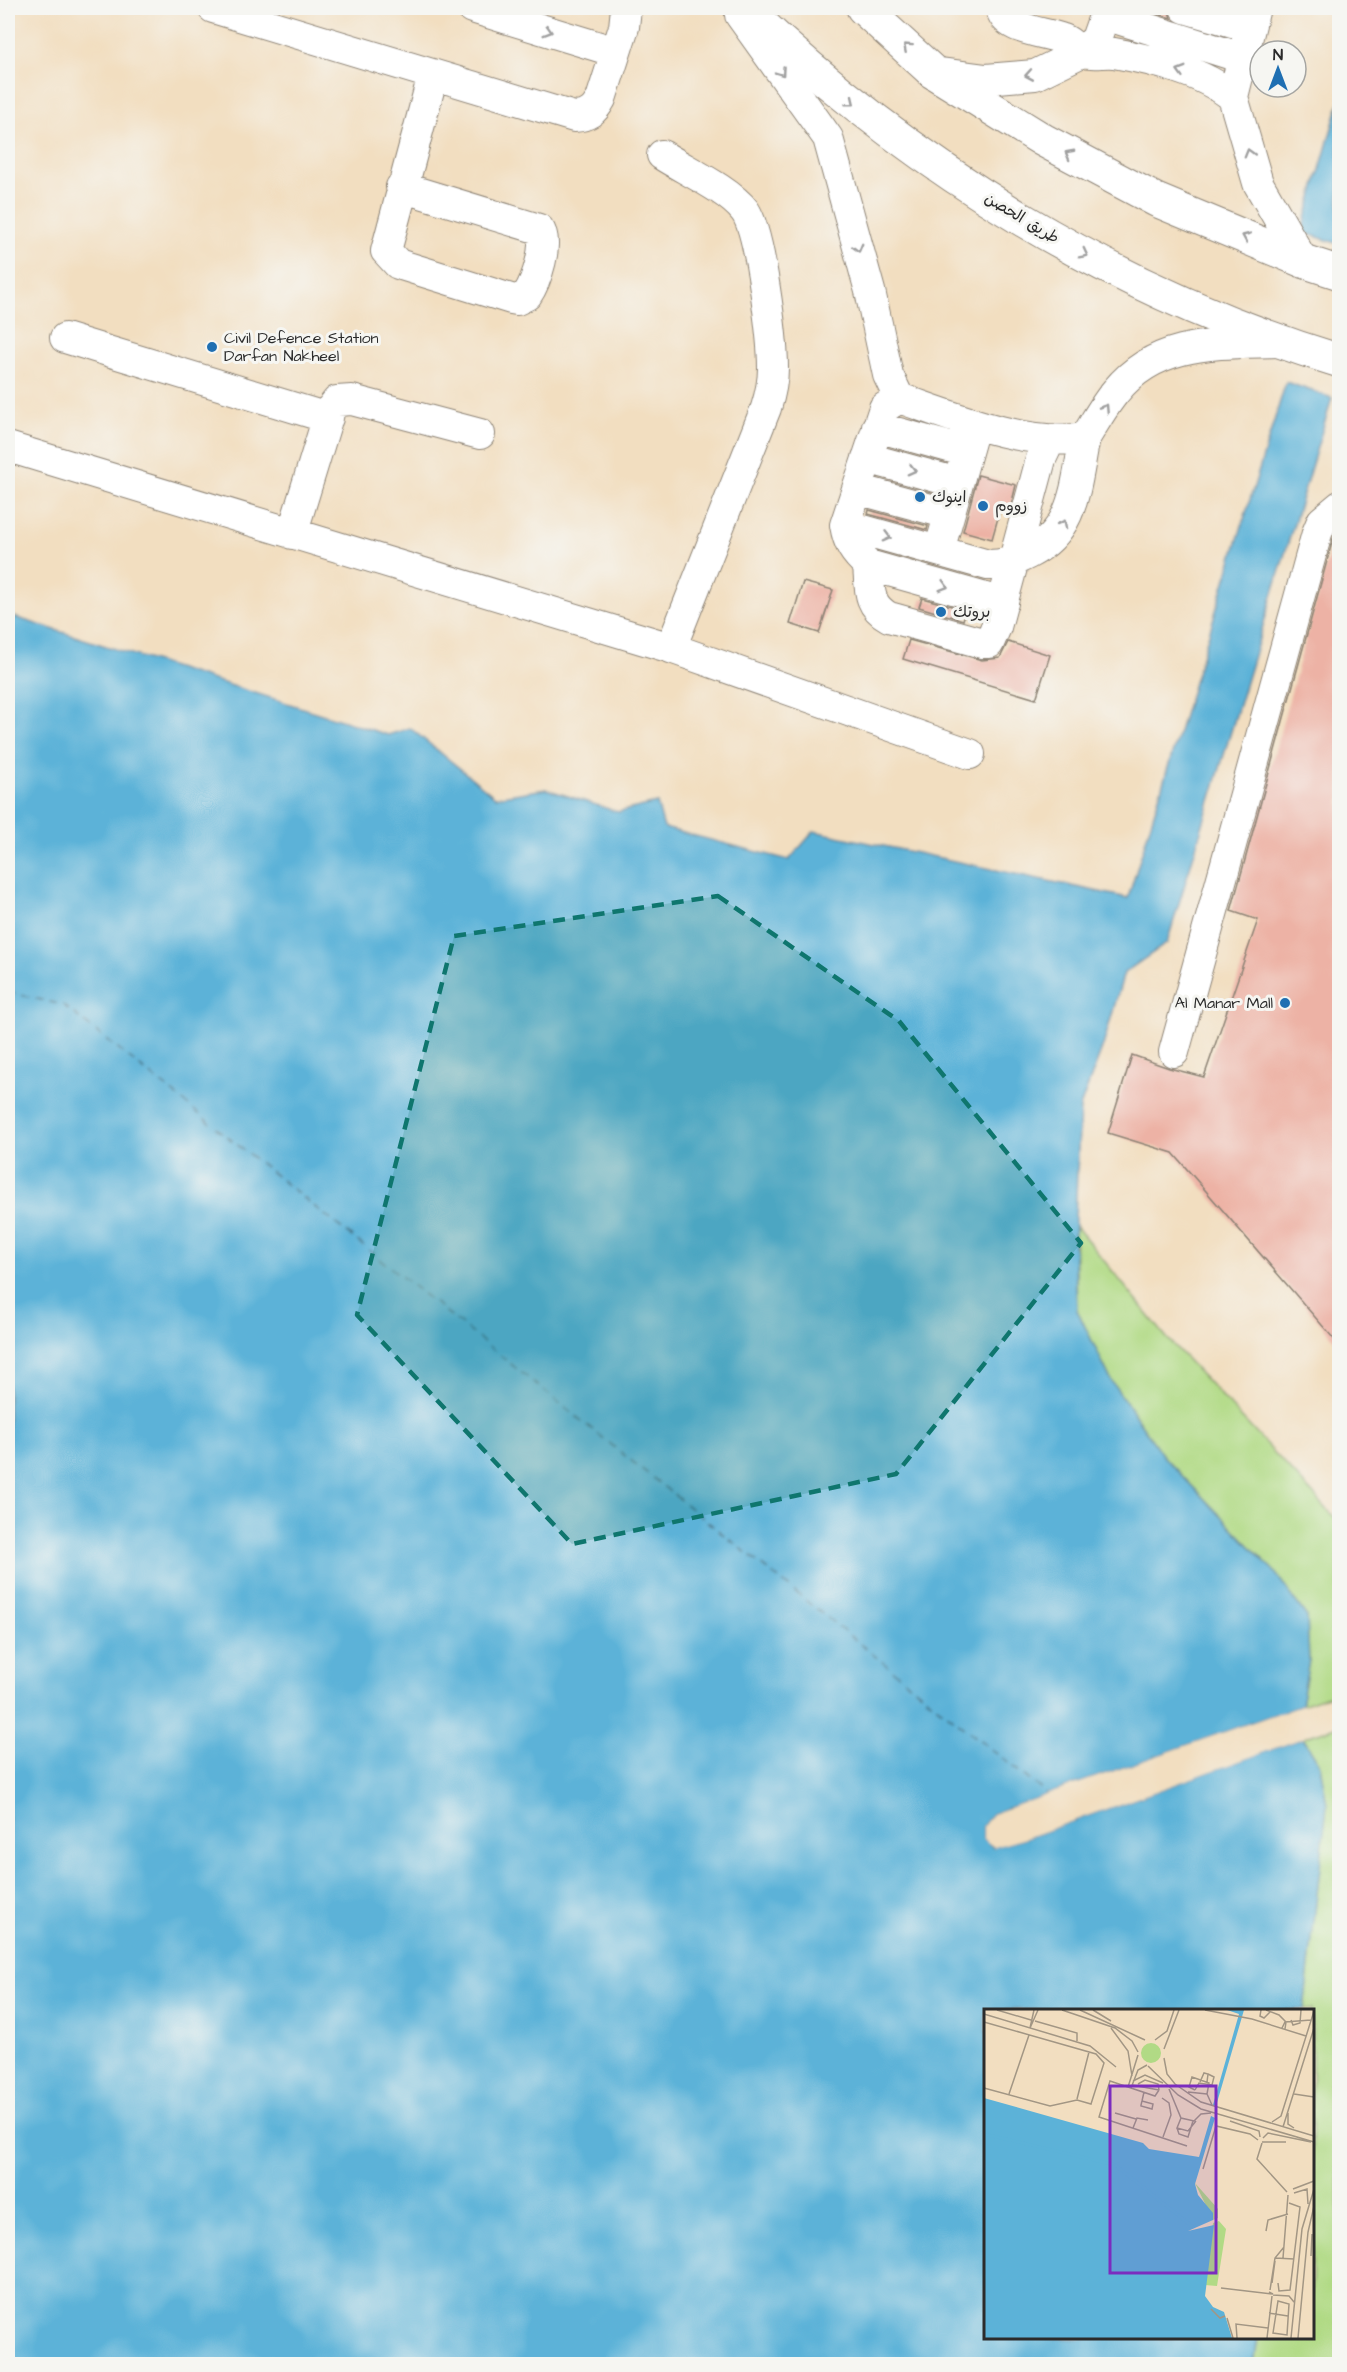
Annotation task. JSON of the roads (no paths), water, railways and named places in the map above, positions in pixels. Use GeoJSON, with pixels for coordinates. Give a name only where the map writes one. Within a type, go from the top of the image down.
{"type":"FeatureCollection","features":[{"type":"Feature","properties":{"kind":"main road","name":"طريق الحصن"},"geometry":{"type":"LineString","coordinates":[[744,8],[798,59],[867,115],[951,175],[1047,235],[1156,291],[1278,342],[1340,360]]}},
{"type":"Feature","properties":{"kind":"main road"},"geometry":{"type":"LineString","coordinates":[[863,8],[933,72],[1043,140],[1156,200],[1303,261],[1340,273]]}},
{"type":"Feature","properties":{"kind":"lane"},"geometry":{"type":"LineString","coordinates":[[472,8],[616,52]]}},
{"type":"Feature","properties":{"kind":"lane"},"geometry":{"type":"LineString","coordinates":[[223,9],[264,15],[433,75],[562,115],[585,116],[595,110],[601,99],[624,27],[626,8]]}},
{"type":"Feature","properties":{"kind":"lane"},"geometry":{"type":"LineString","coordinates":[[735,8],[828,138],[870,291],[888,375],[899,398],[975,424],[1042,438],[1085,438]]}},
{"type":"Feature","properties":{"kind":"lane"},"geometry":{"type":"LineString","coordinates":[[1001,8],[1002,15],[1010,23],[1063,39],[1082,52],[1122,55],[1192,74],[1214,83],[1233,97]]}},
{"type":"Feature","properties":{"kind":"lane"},"geometry":{"type":"LineString","coordinates":[[1185,8],[1253,17],[1233,97],[1258,183],[1303,261]]}},
{"type":"Feature","properties":{"kind":"lane"},"geometry":{"type":"LineString","coordinates":[[933,72],[986,80],[1035,75],[1082,52],[1096,39],[1106,11],[1242,58]]}},
{"type":"Feature","properties":{"kind":"lane"},"geometry":{"type":"LineString","coordinates":[[401,187],[539,229],[543,234],[544,246],[527,295],[517,300],[511,299],[392,261],[385,246],[401,187],[433,75]]}},
{"type":"Feature","properties":{"kind":"lane"},"geometry":{"type":"LineString","coordinates":[[662,155],[729,197],[745,211],[754,228],[773,368],[772,388],[766,408],[671,648]]}},
{"type":"Feature","properties":{"kind":"lane"},"geometry":{"type":"LineString","coordinates":[[65,338],[328,418]]}},
{"type":"Feature","properties":{"kind":"lane"},"geometry":{"type":"LineString","coordinates":[[845,525],[988,565],[1002,565],[1013,561],[1044,546],[1060,531],[1068,514],[1085,438],[1116,390],[1153,358],[1204,344],[1278,342]]}},
{"type":"Feature","properties":{"kind":"lane"},"geometry":{"type":"LineString","coordinates":[[899,398],[884,408],[845,525],[847,538],[869,575],[871,602],[878,611],[890,617],[982,643],[989,643],[999,615],[1041,459],[1042,438]]}},
{"type":"Feature","properties":{"kind":"lane"},"geometry":{"type":"LineString","coordinates":[[292,534],[328,418],[333,406],[344,399],[480,434]]}},
{"type":"Feature","properties":{"kind":"lane"},"geometry":{"type":"LineString","coordinates":[[943,413],[948,407],[964,405],[1015,419],[1027,425],[1042,438]]}},
{"type":"Feature","properties":{"kind":"lane"},"geometry":{"type":"LineString","coordinates":[[939,551],[975,424]]}},
{"type":"Feature","properties":{"kind":"lane"},"geometry":{"type":"LineString","coordinates":[[877,427],[967,452]]}},
{"type":"Feature","properties":{"kind":"lane"},"geometry":{"type":"LineString","coordinates":[[8,447],[671,648],[970,754]]}},
{"type":"Feature","properties":{"kind":"lane"},"geometry":{"type":"LineString","coordinates":[[867,458],[958,483]]}},
{"type":"Feature","properties":{"kind":"lane"},"geometry":{"type":"LineString","coordinates":[[857,489],[949,514]]}},
{"type":"Feature","properties":{"kind":"lane"},"geometry":{"type":"LineString","coordinates":[[1174,1052],[1317,533],[1322,521],[1340,506]]}},
{"type":"Feature","properties":{"kind":"lane"},"geometry":{"type":"LineString","coordinates":[[869,575],[999,615]]}},
{"type":"Feature","properties":{"kind":"water"},"geometry":{"type":"Polygon","coordinates":[[[1339,103],[1339,244],[1302,232],[1339,103]]]}},
{"type":"Feature","properties":{"kind":"water"},"geometry":{"type":"Polygon","coordinates":[[[1286,382],[1332,398],[1167,943],[1124,973],[1103,1046],[1080,1107],[1074,1240],[1077,1310],[1112,1382],[1163,1456],[1274,1571],[1307,1617],[1309,1661],[1301,1705],[992,1814],[983,1826],[983,1839],[993,1847],[1023,1839],[1303,1738],[1320,1765],[1327,1805],[1304,2009],[984,2009],[984,2339],[1258,2339],[1254,2364],[8,2364],[8,615],[388,735],[410,728],[495,797],[546,789],[618,812],[657,803],[664,828],[789,860],[814,831],[1128,898],[1286,382]]]}},
{"type":"Feature","properties":{"kind":"place","name":"Civil Defence Station Darfan Nakheel"},"geometry":{"type":"Point","coordinates":[212,347]}},
{"type":"Feature","properties":{"kind":"place","name":"اينوك"},"geometry":{"type":"Point","coordinates":[920,497]}},
{"type":"Feature","properties":{"kind":"place","name":"زووم"},"geometry":{"type":"Point","coordinates":[983,506]}},
{"type":"Feature","properties":{"kind":"place","name":"بروتك"},"geometry":{"type":"Point","coordinates":[941,612]}},
{"type":"Feature","properties":{"kind":"place","name":"Al Manar Mall"},"geometry":{"type":"Point","coordinates":[1285,1003]}}]}
